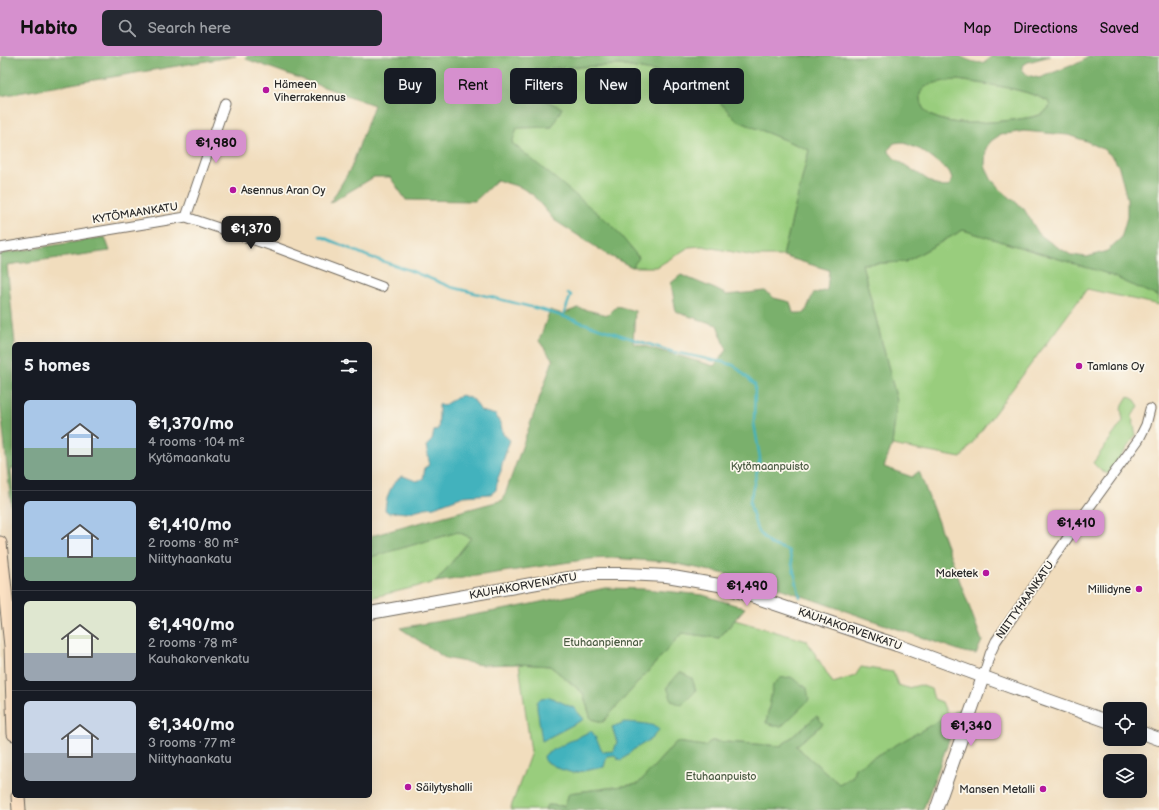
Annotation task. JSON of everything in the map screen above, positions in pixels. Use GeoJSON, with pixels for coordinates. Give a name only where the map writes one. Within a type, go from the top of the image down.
{"type":"FeatureCollection","features":[{"type":"Feature","properties":{"kind":"main road"},"geometry":{"type":"LineString","coordinates":[[0,543],[12,638]]}},
{"type":"Feature","properties":{"kind":"main road"},"geometry":{"type":"LineString","coordinates":[[18,798],[19,810]]}},
{"type":"Feature","properties":{"kind":"street"},"geometry":{"type":"LineString","coordinates":[[186,217],[225,104]]}},
{"type":"Feature","properties":{"kind":"street","name":"KYTÖMAANKATU"},"geometry":{"type":"LineString","coordinates":[[0,248],[186,217],[275,247],[382,287]]}},
{"type":"Feature","properties":{"kind":"street","name":"NIITTYHAANKATU"},"geometry":{"type":"LineString","coordinates":[[936,810],[990,654],[996,641],[1080,520],[1139,439],[1146,425],[1150,409]]}},
{"type":"Feature","properties":{"kind":"street","name":"KAUHAKORVENKATU"},"geometry":{"type":"LineString","coordinates":[[372,613],[596,574],[667,576],[719,584],[897,645],[1103,720]]}},
{"type":"Feature","properties":{"kind":"street"},"geometry":{"type":"LineString","coordinates":[[1147,735],[1159,739]]}},
{"type":"Feature","properties":{"kind":"green space"},"geometry":{"type":"Polygon","coordinates":[[[2,56],[236,56],[0,96],[2,56]]]}},
{"type":"Feature","properties":{"kind":"green space","name":"Kytömaanpuisto"},"geometry":{"type":"Polygon","coordinates":[[[247,56],[960,56],[968,60],[981,63],[988,60],[991,56],[1050,56],[1028,62],[1022,66],[1022,69],[1027,75],[1039,78],[1081,62],[1089,56],[1159,56],[1159,297],[1105,273],[963,230],[905,262],[862,264],[897,401],[892,445],[884,467],[912,477],[919,471],[982,641],[976,654],[964,652],[759,581],[668,562],[612,558],[590,559],[436,582],[471,538],[458,532],[372,557],[372,536],[503,500],[553,360],[539,341],[550,310],[562,314],[578,308],[608,315],[617,306],[635,311],[633,343],[714,366],[727,350],[717,325],[676,312],[671,283],[681,275],[727,295],[765,291],[774,298],[790,302],[793,313],[805,313],[813,294],[827,290],[829,270],[783,256],[809,150],[736,120],[722,104],[744,104],[744,68],[649,68],[649,70],[620,65],[556,68],[510,68],[510,104],[553,104],[562,108],[552,127],[517,128],[512,143],[613,226],[639,258],[632,267],[610,256],[554,220],[532,194],[520,187],[497,180],[475,201],[406,200],[390,177],[374,177],[330,203],[351,168],[374,105],[246,59],[247,56]],[[958,80],[947,81],[933,84],[923,89],[920,93],[920,99],[922,107],[932,116],[945,121],[959,123],[976,123],[1028,118],[1044,113],[1050,106],[1048,101],[1037,96],[1015,90],[958,80]],[[1024,131],[1000,135],[991,141],[986,148],[985,165],[991,179],[1001,190],[1024,209],[1039,234],[1071,255],[1087,257],[1107,251],[1121,238],[1127,217],[1127,199],[1119,167],[1113,157],[1103,149],[1068,135],[1024,131]],[[902,142],[894,143],[889,149],[889,152],[894,158],[936,185],[944,187],[950,185],[952,178],[949,171],[921,150],[902,142]]]}},
{"type":"Feature","properties":{"kind":"green space"},"geometry":{"type":"Polygon","coordinates":[[[620,65],[636,68],[585,68],[585,104],[641,104],[641,69],[649,70],[649,104],[722,104],[736,120],[809,150],[783,256],[754,256],[702,246],[689,247],[657,267],[632,267],[639,257],[512,143],[516,128],[552,127],[561,108],[552,104],[577,104],[577,68],[556,68],[620,65]]]}},
{"type":"Feature","properties":{"kind":"green space"},"geometry":{"type":"Polygon","coordinates":[[[958,80],[1004,87],[1037,96],[1048,101],[1050,106],[1044,113],[1028,118],[976,123],[945,121],[932,116],[925,111],[922,107],[920,99],[920,93],[923,89],[933,84],[958,80]]]}},
{"type":"Feature","properties":{"kind":"green space"},"geometry":{"type":"Polygon","coordinates":[[[963,230],[1106,273],[1159,297],[1159,305],[1087,289],[961,458],[892,445],[897,401],[862,264],[905,262],[963,230]]]}},
{"type":"Feature","properties":{"kind":"green space"},"geometry":{"type":"Polygon","coordinates":[[[105,237],[110,251],[7,265],[15,342],[12,342],[12,513],[0,401],[0,254],[105,237]]]}},
{"type":"Feature","properties":{"kind":"green space"},"geometry":{"type":"Polygon","coordinates":[[[1128,396],[1135,400],[1139,406],[1132,416],[1136,435],[1108,474],[1101,471],[1093,463],[1123,421],[1121,408],[1128,396]]]}},
{"type":"Feature","properties":{"kind":"green space"},"geometry":{"type":"Polygon","coordinates":[[[458,532],[471,538],[436,582],[372,598],[372,556],[458,532]]]}},
{"type":"Feature","properties":{"kind":"green space","name":"Etuhaanpiennar"},"geometry":{"type":"Polygon","coordinates":[[[605,588],[644,589],[703,595],[745,608],[719,638],[682,633],[603,722],[591,719],[583,693],[550,666],[519,664],[481,665],[445,658],[400,628],[513,608],[605,588]]]}},
{"type":"Feature","properties":{"kind":"green space"},"geometry":{"type":"Polygon","coordinates":[[[735,620],[807,641],[833,683],[855,676],[861,667],[893,672],[898,685],[908,688],[920,685],[931,689],[934,699],[942,702],[948,716],[855,768],[852,777],[839,784],[796,746],[823,724],[817,716],[781,746],[711,741],[705,746],[676,742],[638,784],[569,793],[565,806],[547,805],[545,810],[510,810],[531,752],[519,664],[550,666],[583,693],[591,719],[603,722],[682,633],[719,638],[735,620]]]}},
{"type":"Feature","properties":{"kind":"green space"},"geometry":{"type":"Polygon","coordinates":[[[680,672],[692,678],[696,691],[682,705],[672,701],[667,687],[680,672]]]}},
{"type":"Feature","properties":{"kind":"green space"},"geometry":{"type":"Polygon","coordinates":[[[791,677],[807,688],[809,700],[781,727],[766,723],[773,685],[780,678],[791,677]]]}},
{"type":"Feature","properties":{"kind":"green space","name":"Etuhaanpuisto"},"geometry":{"type":"Polygon","coordinates":[[[961,708],[923,810],[545,810],[547,805],[565,806],[569,793],[638,784],[676,742],[705,746],[711,741],[781,746],[817,716],[823,724],[796,746],[839,784],[852,777],[855,768],[961,708]]]}},
{"type":"Feature","properties":{"kind":"water"},"geometry":{"type":"Polygon","coordinates":[[[462,395],[474,400],[481,411],[496,415],[501,425],[503,434],[510,440],[498,478],[496,490],[491,494],[464,496],[434,507],[406,513],[389,513],[385,510],[387,500],[392,486],[399,478],[403,476],[416,481],[423,479],[425,467],[428,466],[429,461],[426,446],[432,440],[434,431],[438,429],[439,404],[443,406],[462,395]]]}},
{"type":"Feature","properties":{"kind":"water"},"geometry":{"type":"Polygon","coordinates":[[[550,697],[574,708],[584,719],[542,741],[537,702],[541,698],[550,697]]]}},
{"type":"Feature","properties":{"kind":"water"},"geometry":{"type":"Polygon","coordinates":[[[625,722],[642,723],[657,727],[659,730],[651,739],[633,750],[622,760],[618,759],[615,755],[607,756],[604,767],[573,773],[560,769],[545,761],[544,756],[546,754],[591,731],[603,752],[614,751],[617,742],[612,727],[625,722]]]}},
{"type":"Feature","properties":{"kind":"waterway"},"geometry":{"type":"LineString","coordinates":[[320,236],[367,256],[409,270],[451,287],[543,310],[673,352],[722,362],[736,367],[755,385],[754,423],[760,458],[750,504],[757,530],[770,544],[789,551],[800,597]]}},
{"type":"Feature","properties":{"kind":"waterway"},"geometry":{"type":"LineString","coordinates":[[563,316],[571,295],[568,293]]}},
{"type":"Feature","properties":{"kind":"place","name":"Hämeen Viherrakennus"},"geometry":{"type":"Point","coordinates":[266,90]}},
{"type":"Feature","properties":{"kind":"place","name":"Asennus Aran Oy"},"geometry":{"type":"Point","coordinates":[233,190]}},
{"type":"Feature","properties":{"kind":"place","name":"Tamlans Oy"},"geometry":{"type":"Point","coordinates":[1079,366]}},
{"type":"Feature","properties":{"kind":"place","name":"Maketek"},"geometry":{"type":"Point","coordinates":[986,573]}},
{"type":"Feature","properties":{"kind":"place","name":"Millidyne"},"geometry":{"type":"Point","coordinates":[1139,589]}},
{"type":"Feature","properties":{"kind":"place","name":"Säilytyshalli"},"geometry":{"type":"Point","coordinates":[408,787]}},
{"type":"Feature","properties":{"kind":"place","name":"Mansen Metalli"},"geometry":{"type":"Point","coordinates":[1043,789]}}]}
